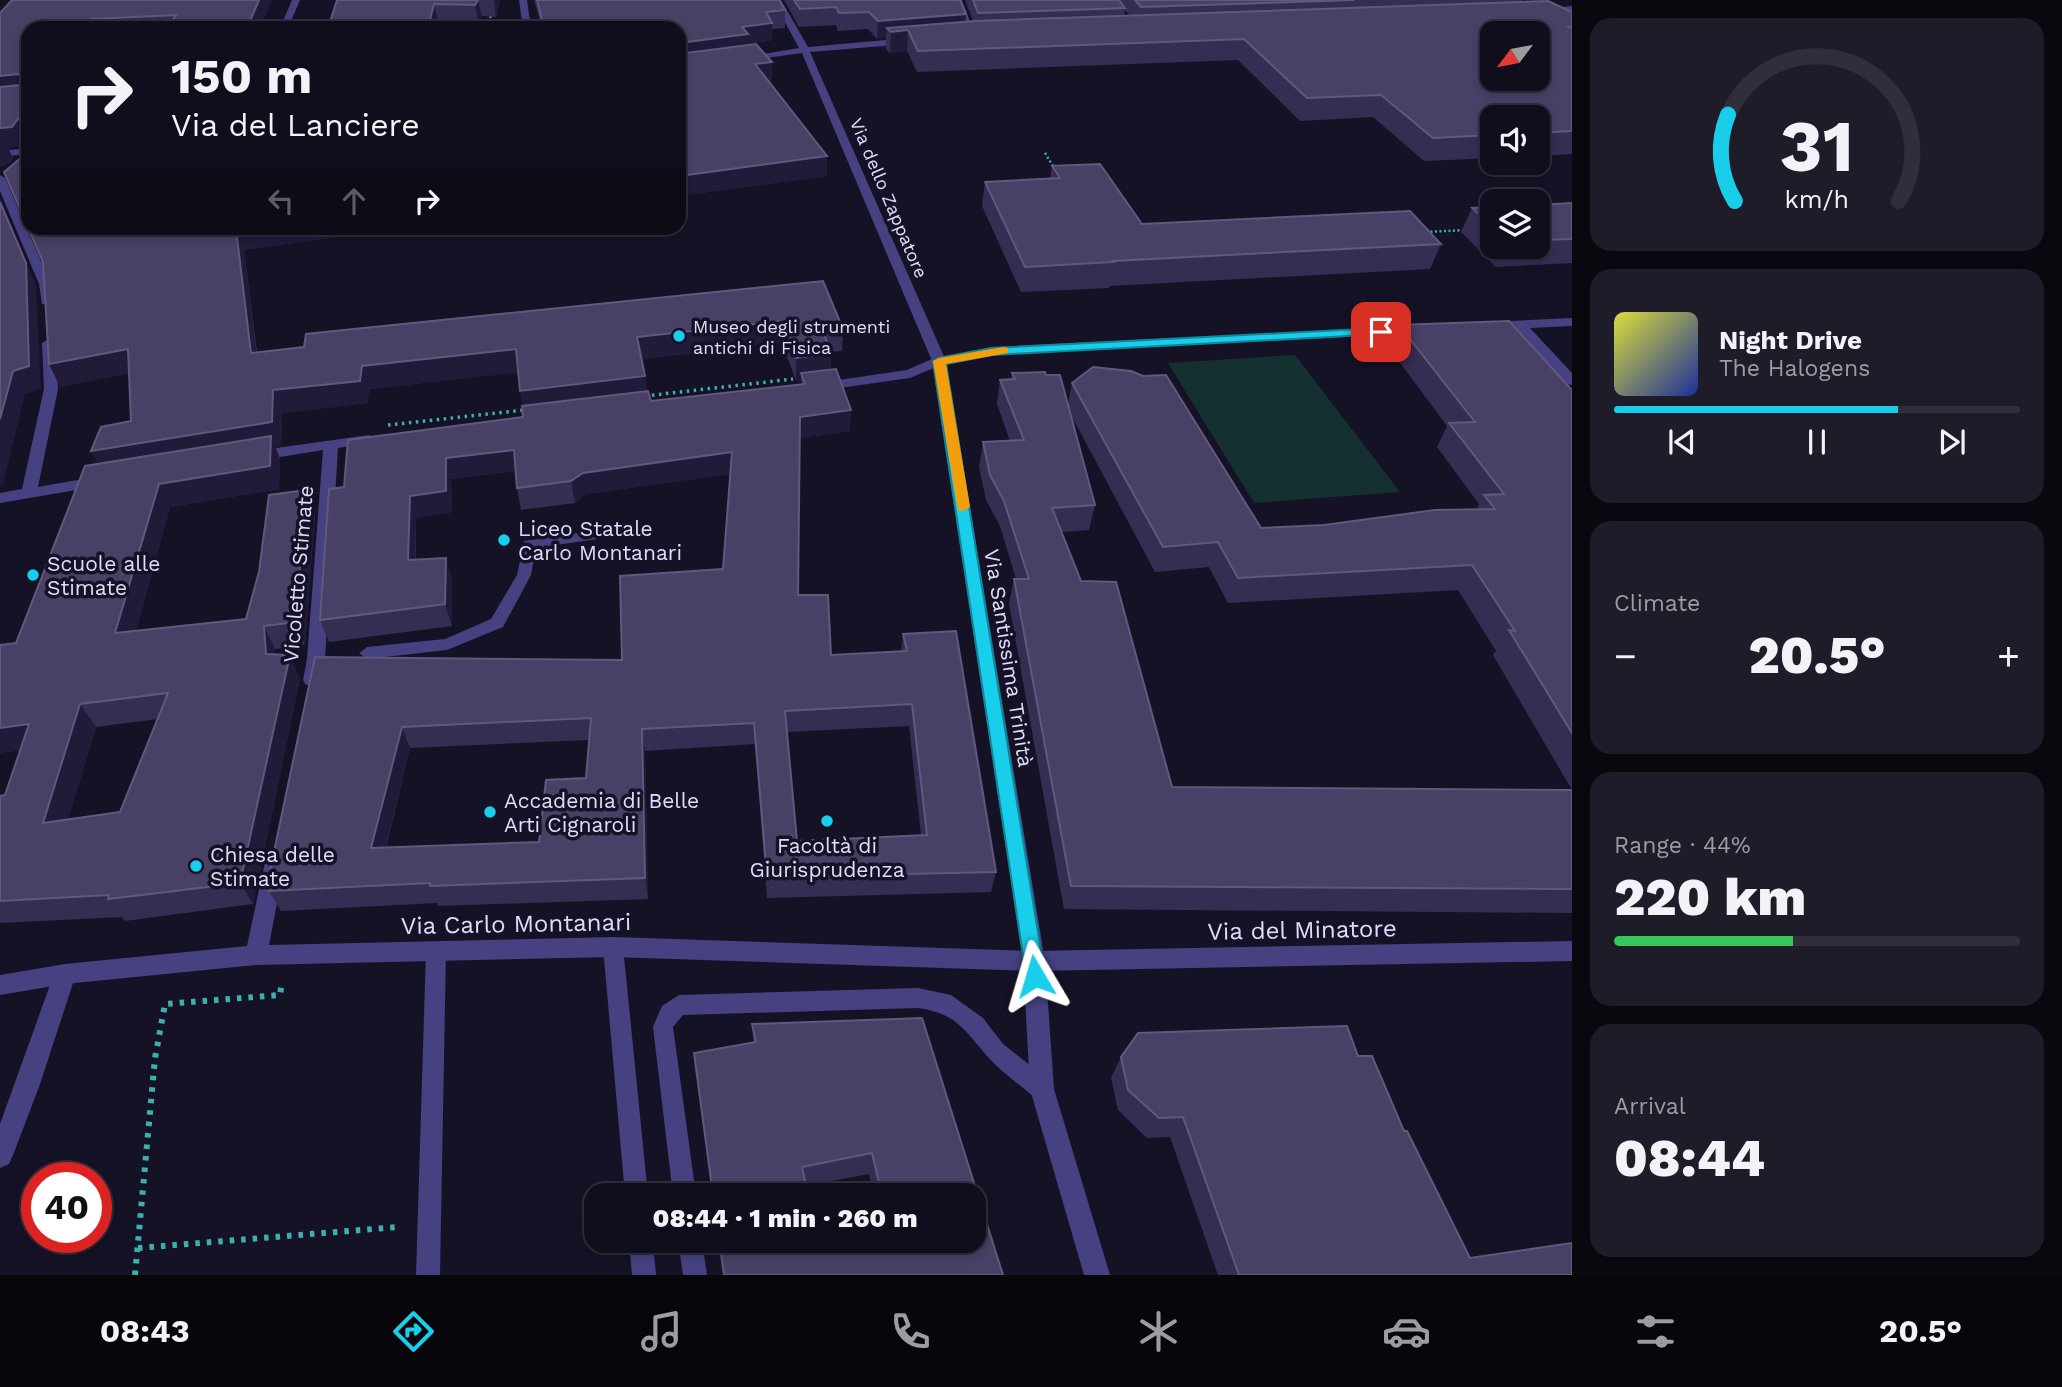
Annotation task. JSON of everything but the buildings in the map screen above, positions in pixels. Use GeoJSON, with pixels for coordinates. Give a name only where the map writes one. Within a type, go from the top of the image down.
{"type":"FeatureCollection","features":[{"type":"Feature","properties":{"kind":"street"},"geometry":{"type":"LineString","coordinates":[[287,21],[296,0]]}},
{"type":"Feature","properties":{"kind":"street"},"geometry":{"type":"LineString","coordinates":[[523,0],[526,21]]}},
{"type":"Feature","properties":{"kind":"street","name":"Via dello Zappatore"},"geometry":{"type":"LineString","coordinates":[[777,0],[805,50],[939,361]]}},
{"type":"Feature","properties":{"kind":"street"},"geometry":{"type":"LineString","coordinates":[[958,0],[973,36]]}},
{"type":"Feature","properties":{"kind":"street"},"geometry":{"type":"LineString","coordinates":[[1547,0],[1567,12]]}},
{"type":"Feature","properties":{"kind":"street"},"geometry":{"type":"LineString","coordinates":[[1534,14],[1567,12]]}},
{"type":"Feature","properties":{"kind":"street"},"geometry":{"type":"LineString","coordinates":[[960,37],[987,36]]}},
{"type":"Feature","properties":{"kind":"street"},"geometry":{"type":"LineString","coordinates":[[738,59],[920,40]]}},
{"type":"Feature","properties":{"kind":"street"},"geometry":{"type":"LineString","coordinates":[[0,154],[21,151]]}},
{"type":"Feature","properties":{"kind":"street"},"geometry":{"type":"LineString","coordinates":[[11,169],[21,203]]}},
{"type":"Feature","properties":{"kind":"street"},"geometry":{"type":"LineString","coordinates":[[29,493],[51,389],[45,284],[31,235]]}},
{"type":"Feature","properties":{"kind":"street"},"geometry":{"type":"LineString","coordinates":[[1478,327],[1572,322]]}},
{"type":"Feature","properties":{"kind":"street"},"geometry":{"type":"LineString","coordinates":[[1520,325],[1572,381]]}},
{"type":"Feature","properties":{"kind":"street"},"geometry":{"type":"LineString","coordinates":[[800,384],[910,374],[939,361],[992,351],[1437,329]]}},
{"type":"Feature","properties":{"kind":"street","name":"Via Santissima Trinità"},"geometry":{"type":"LineString","coordinates":[[939,361],[1034,961],[1042,1089],[1097,1275]]}},
{"type":"Feature","properties":{"kind":"street"},"geometry":{"type":"LineString","coordinates":[[235,459],[379,432]]}},
{"type":"Feature","properties":{"kind":"street","name":"Vicoletto Stimate"},"geometry":{"type":"LineString","coordinates":[[308,699],[322,658],[331,443]]}},
{"type":"Feature","properties":{"kind":"street"},"geometry":{"type":"LineString","coordinates":[[0,498],[111,479]]}},
{"type":"Feature","properties":{"kind":"street"},"geometry":{"type":"LineString","coordinates":[[256,956],[278,848]]}},
{"type":"Feature","properties":{"kind":"street","name":"Via Carlo Montanari"},"geometry":{"type":"LineString","coordinates":[[0,985],[65,974],[256,956],[436,951],[613,947],[1034,961]]}},
{"type":"Feature","properties":{"kind":"street","name":"Via del Minatore"},"geometry":{"type":"LineString","coordinates":[[1034,961],[1572,951]]}},
{"type":"Feature","properties":{"kind":"street"},"geometry":{"type":"LineString","coordinates":[[0,1156],[27,1087],[65,974]]}},
{"type":"Feature","properties":{"kind":"lane"},"geometry":{"type":"LineString","coordinates":[[367,653],[447,644],[497,622],[524,575],[529,544],[647,528]]}},
{"type":"Feature","properties":{"kind":"lane"},"geometry":{"type":"LineString","coordinates":[[613,947],[636,1183]]}},
{"type":"Feature","properties":{"kind":"lane"},"geometry":{"type":"LineString","coordinates":[[428,1275],[436,951]]}},
{"type":"Feature","properties":{"kind":"lane"},"geometry":{"type":"LineString","coordinates":[[682,1183],[663,1027],[669,1013],[679,1005],[918,999],[944,1002],[976,1025],[996,1051],[1042,1089]]}},
{"type":"Feature","properties":{"kind":"lane"},"geometry":{"type":"LineString","coordinates":[[642,1253],[645,1275]]}},
{"type":"Feature","properties":{"kind":"lane"},"geometry":{"type":"LineString","coordinates":[[692,1253],[695,1275]]}},
{"type":"Feature","properties":{"kind":"path"},"geometry":{"type":"LineString","coordinates":[[487,21],[493,14],[492,0]]}},
{"type":"Feature","properties":{"kind":"path"},"geometry":{"type":"LineString","coordinates":[[1045,153],[1061,180]]}},
{"type":"Feature","properties":{"kind":"path"},"geometry":{"type":"LineString","coordinates":[[1425,232],[1479,230]]}},
{"type":"Feature","properties":{"kind":"path"},"geometry":{"type":"LineString","coordinates":[[639,397],[800,384]]}},
{"type":"Feature","properties":{"kind":"path"},"geometry":{"type":"LineString","coordinates":[[379,432],[529,409]]}},
{"type":"Feature","properties":{"kind":"path"},"geometry":{"type":"LineString","coordinates":[[135,1275],[155,1058],[165,1004],[280,995],[288,955]]}},
{"type":"Feature","properties":{"kind":"path"},"geometry":{"type":"LineString","coordinates":[[138,1248],[428,1225]]}},
{"type":"Feature","properties":{"kind":"green space"},"geometry":{"type":"Polygon","coordinates":[[[1295,355],[1400,492],[1254,503],[1168,363],[1295,355]]]}},
{"type":"Feature","properties":{"kind":"slow traffic"},"geometry":{"type":"LineString","coordinates":[[963,507],[939,361],[1004,351]]}},
{"type":"Feature","properties":{"kind":"place","name":"Museo degli strumenti antichi di Fisica"},"geometry":{"type":"Point","coordinates":[679,336]}},
{"type":"Feature","properties":{"kind":"place","name":"Liceo Statale Carlo Montanari"},"geometry":{"type":"Point","coordinates":[504,540]}},
{"type":"Feature","properties":{"kind":"place","name":"Scuole alle Stimate"},"geometry":{"type":"Point","coordinates":[33,575]}},
{"type":"Feature","properties":{"kind":"place","name":"Accademia di Belle Arti Cignaroli"},"geometry":{"type":"Point","coordinates":[490,812]}},
{"type":"Feature","properties":{"kind":"place","name":"Facoltà di Giurisprudenza"},"geometry":{"type":"Point","coordinates":[827,821]}},
{"type":"Feature","properties":{"kind":"place","name":"Chiesa delle Stimate"},"geometry":{"type":"Point","coordinates":[196,866]}},
{"type":"Feature","properties":{"kind":"route"},"geometry":{"type":"LineString","coordinates":[[1035,976],[939,361],[992,351],[1381,332]]}}]}
